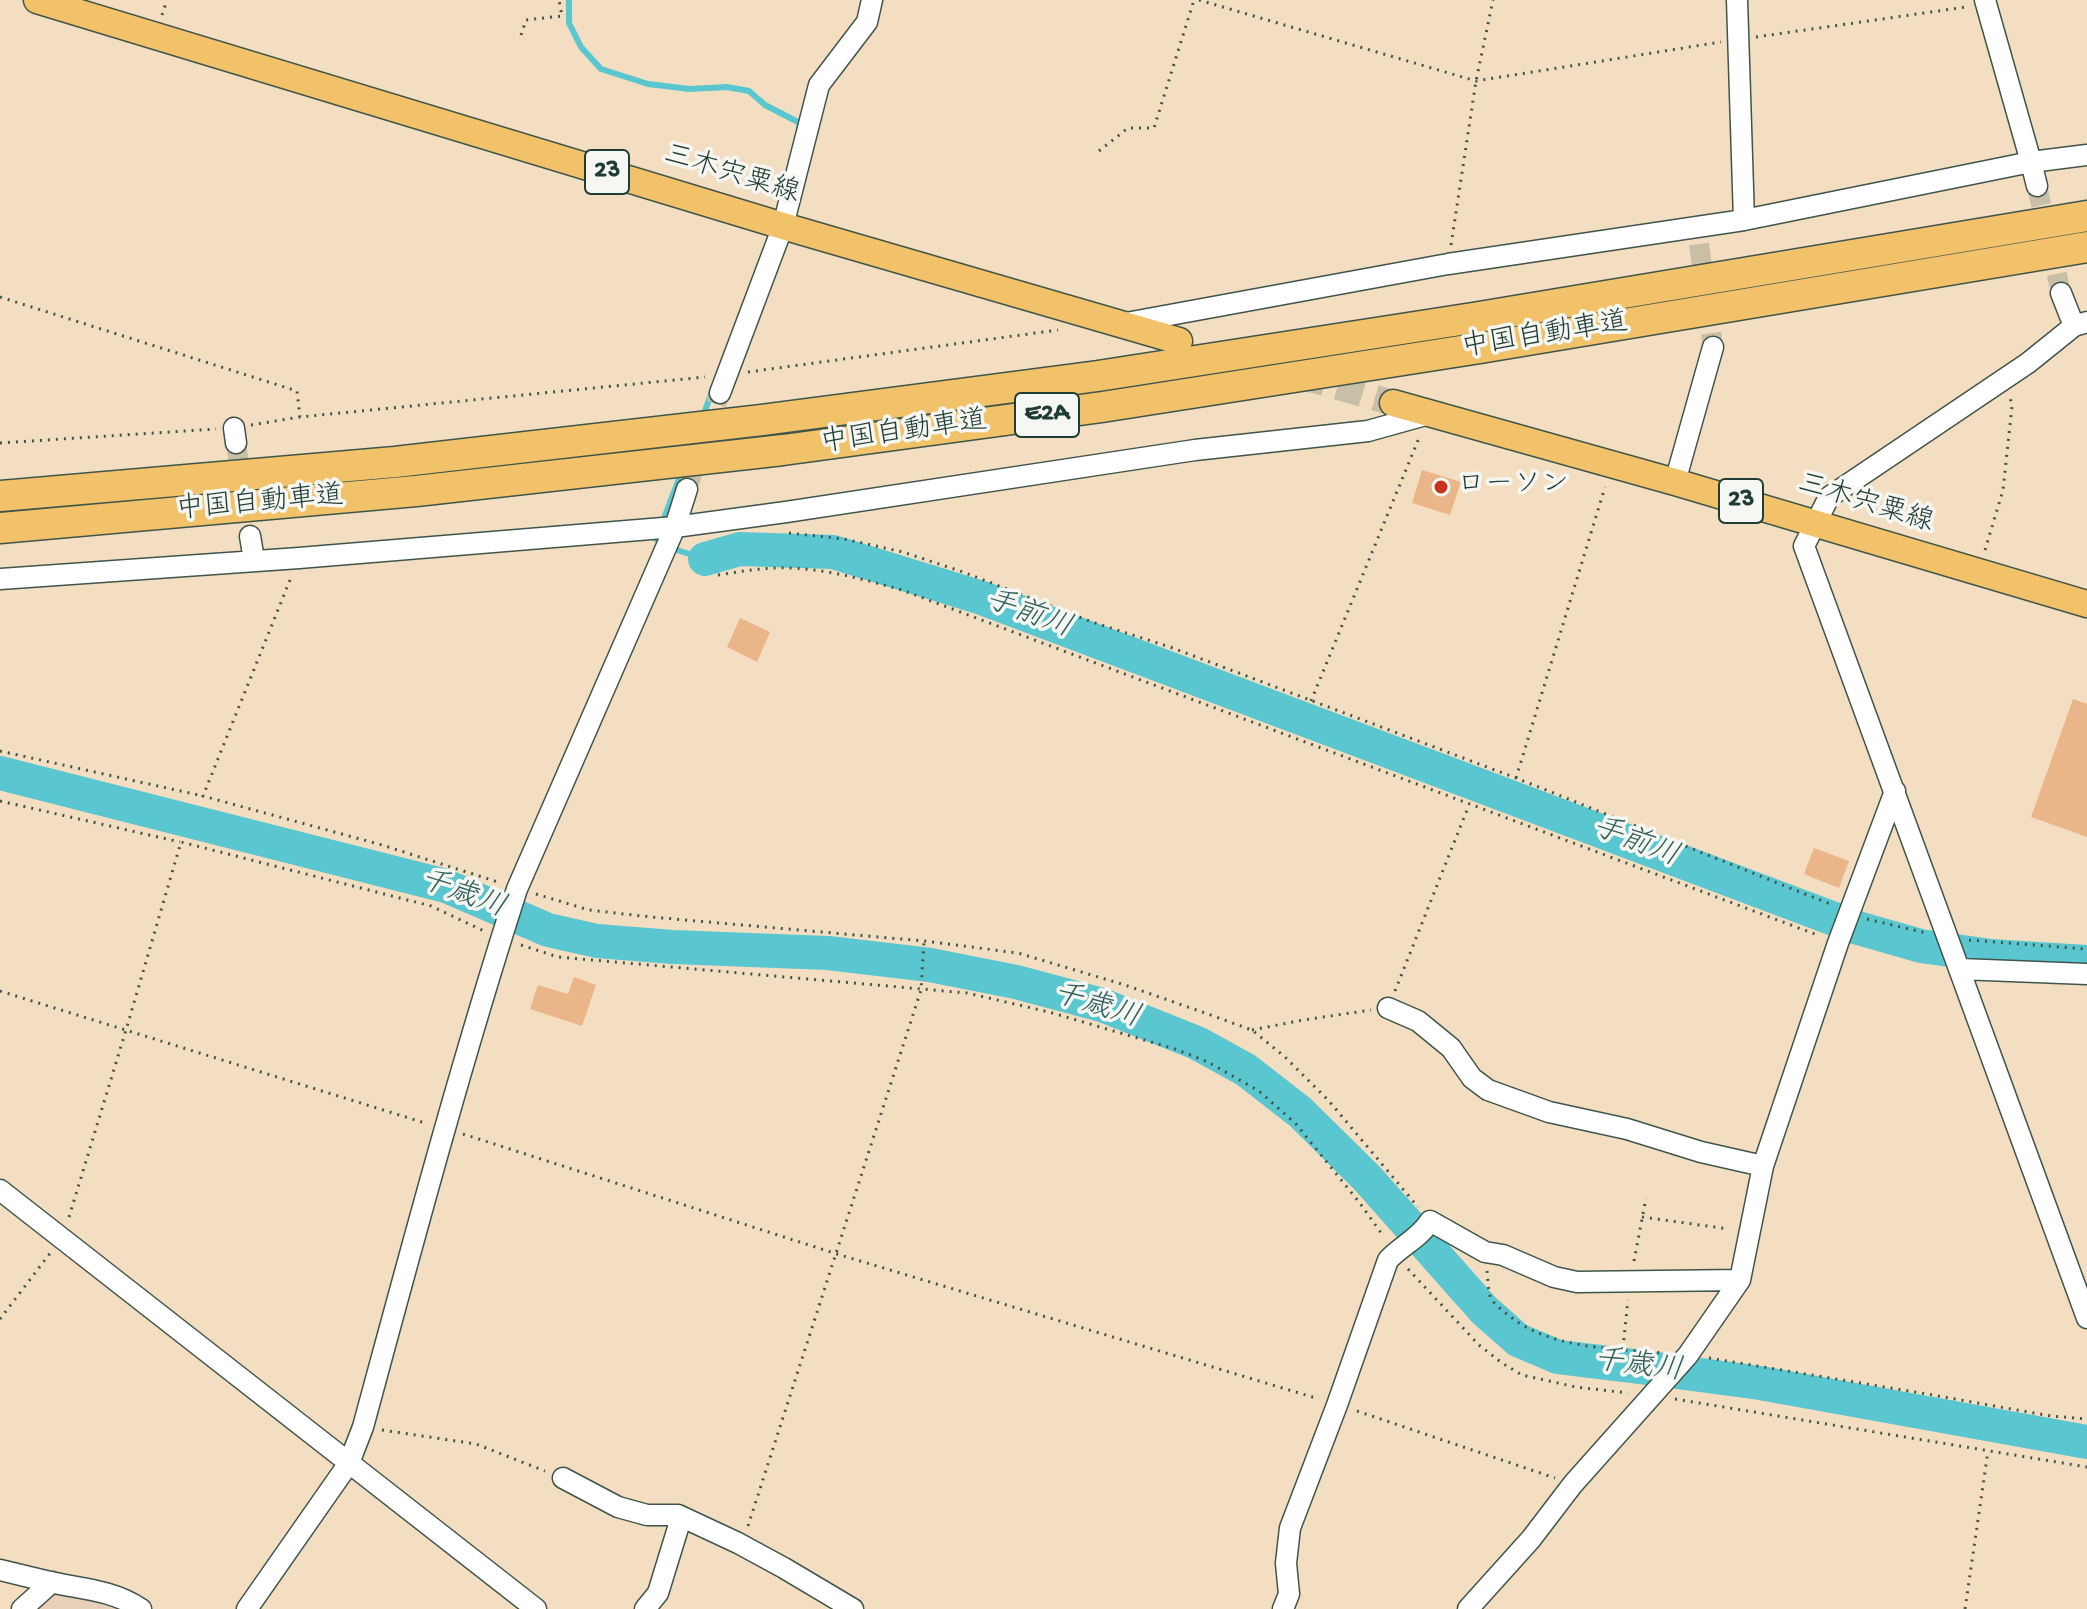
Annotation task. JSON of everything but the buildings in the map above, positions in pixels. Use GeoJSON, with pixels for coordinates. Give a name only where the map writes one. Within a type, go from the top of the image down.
{"type":"FeatureCollection","features":[{"type":"Feature","properties":{"kind":"highway","name":"中国自動車道"},"geometry":{"type":"LineString","coordinates":[[0,496],[395,462],[762,420],[1098,376],[1473,318],[2087,216]]}},
{"type":"Feature","properties":{"kind":"highway","name":"中国自動車道"},"geometry":{"type":"LineString","coordinates":[[0,528],[416,491],[783,450],[1041,416],[1495,346],[2087,247]]}},
{"type":"Feature","properties":{"kind":"main road","name":"三木宍粟線"},"geometry":{"type":"LineString","coordinates":[[37,0],[783,226],[1179,341]]}},
{"type":"Feature","properties":{"kind":"main road","name":"三木宍粟線"},"geometry":{"type":"LineString","coordinates":[[1393,403],[1675,482],[2087,604]]}},
{"type":"Feature","properties":{"kind":"street"},"geometry":{"type":"LineString","coordinates":[[724,384],[783,226],[819,85],[867,22],[872,0]]}},
{"type":"Feature","properties":{"kind":"street"},"geometry":{"type":"LineString","coordinates":[[1737,0],[1744,220]]}},
{"type":"Feature","properties":{"kind":"street"},"geometry":{"type":"LineString","coordinates":[[1985,2],[2037,186]]}},
{"type":"Feature","properties":{"kind":"street"},"geometry":{"type":"LineString","coordinates":[[1121,324],[1448,264],[1698,236],[1744,220],[2031,162],[2087,155]]}},
{"type":"Feature","properties":{"kind":"street"},"geometry":{"type":"LineString","coordinates":[[2061,293],[2080,324],[2028,363],[1829,497],[1804,546],[2087,1318]]}},
{"type":"Feature","properties":{"kind":"street"},"geometry":{"type":"LineString","coordinates":[[1675,482],[1713,347]]}},
{"type":"Feature","properties":{"kind":"street"},"geometry":{"type":"LineString","coordinates":[[0,579],[675,527],[1180,452],[1368,431],[1429,414]]}},
{"type":"Feature","properties":{"kind":"street"},"geometry":{"type":"LineString","coordinates":[[247,1609],[349,1463],[363,1427],[444,1128],[501,935],[516,893],[675,527],[687,489]]}},
{"type":"Feature","properties":{"kind":"street"},"geometry":{"type":"LineString","coordinates":[[250,536],[254,560]]}},
{"type":"Feature","properties":{"kind":"street"},"geometry":{"type":"LineString","coordinates":[[1468,1609],[1684,1359],[1740,1280],[1763,1166],[1895,791]]}},
{"type":"Feature","properties":{"kind":"street"},"geometry":{"type":"LineString","coordinates":[[1954,953],[2087,974]]}},
{"type":"Feature","properties":{"kind":"street"},"geometry":{"type":"LineString","coordinates":[[1388,1008],[1418,1021],[1451,1048],[1472,1078],[1488,1090],[1549,1112],[1627,1129],[1701,1152],[1763,1166]]}},
{"type":"Feature","properties":{"kind":"street"},"geometry":{"type":"LineString","coordinates":[[0,1190],[536,1609]]}},
{"type":"Feature","properties":{"kind":"street"},"geometry":{"type":"LineString","coordinates":[[1283,1609],[1289,1594],[1286,1563],[1290,1528],[1388,1260],[1428,1225],[1485,1252],[1503,1255],[1554,1277],[1577,1282],[1740,1280]]}},
{"type":"Feature","properties":{"kind":"street"},"geometry":{"type":"LineString","coordinates":[[563,1478],[618,1507],[647,1515],[678,1515],[738,1543],[853,1609]]}},
{"type":"Feature","properties":{"kind":"street"},"geometry":{"type":"LineString","coordinates":[[645,1609],[658,1593],[678,1528],[678,1515]]}},
{"type":"Feature","properties":{"kind":"street"},"geometry":{"type":"LineString","coordinates":[[0,1570],[96,1589],[130,1601],[141,1609]]}},
{"type":"Feature","properties":{"kind":"street"},"geometry":{"type":"LineString","coordinates":[[22,1609],[52,1582]]}},
{"type":"Feature","properties":{"kind":"path"},"geometry":{"type":"LineString","coordinates":[[521,35],[526,20],[562,16],[559,0]]}},
{"type":"Feature","properties":{"kind":"path"},"geometry":{"type":"LineString","coordinates":[[1099,151],[1128,128],[1154,128],[1197,0],[1476,81],[1985,2]]}},
{"type":"Feature","properties":{"kind":"path"},"geometry":{"type":"LineString","coordinates":[[1224,7],[1226,0]]}},
{"type":"Feature","properties":{"kind":"path"},"geometry":{"type":"LineString","coordinates":[[1448,264],[1476,81],[1493,0]]}},
{"type":"Feature","properties":{"kind":"path"},"geometry":{"type":"LineString","coordinates":[[0,297],[297,391],[300,417]]}},
{"type":"Feature","properties":{"kind":"path"},"geometry":{"type":"LineString","coordinates":[[0,443],[235,435],[300,417],[724,384],[1071,328]]}},
{"type":"Feature","properties":{"kind":"path"},"geometry":{"type":"LineString","coordinates":[[1977,572],[2003,490],[2012,406],[2006,377]]}},
{"type":"Feature","properties":{"kind":"path"},"geometry":{"type":"LineString","coordinates":[[1311,701],[1429,414]]}},
{"type":"Feature","properties":{"kind":"path"},"geometry":{"type":"LineString","coordinates":[[1516,778],[1610,465]]}},
{"type":"Feature","properties":{"kind":"path"},"geometry":{"type":"LineString","coordinates":[[789,533],[844,539],[903,552],[1092,622],[1170,647],[1516,778],[1823,902],[1845,927]]}},
{"type":"Feature","properties":{"kind":"path"},"geometry":{"type":"LineString","coordinates":[[203,796],[299,558]]}},
{"type":"Feature","properties":{"kind":"path"},"geometry":{"type":"LineString","coordinates":[[718,575],[755,569],[793,568],[847,575],[902,590],[1469,804],[1845,927],[1866,919],[1954,953],[1969,941],[2087,949]]}},
{"type":"Feature","properties":{"kind":"path"},"geometry":{"type":"LineString","coordinates":[[0,751],[203,796],[382,845],[516,893],[589,910],[924,941],[1018,953],[1125,985],[1252,1030],[1285,1057],[1329,1101],[1428,1225]]}},
{"type":"Feature","properties":{"kind":"path"},"geometry":{"type":"LineString","coordinates":[[0,801],[181,842],[431,906],[558,957],[967,993],[1049,1012],[1175,1049],[1208,1062],[1259,1091],[1296,1124],[1398,1250],[1419,1283],[1479,1345],[1522,1375],[1576,1387],[1653,1393],[2087,1467]]}},
{"type":"Feature","properties":{"kind":"path"},"geometry":{"type":"LineString","coordinates":[[1252,1030],[1345,1012],[1388,1008],[1469,804]]}},
{"type":"Feature","properties":{"kind":"path"},"geometry":{"type":"LineString","coordinates":[[0,1319],[62,1238],[181,842]]}},
{"type":"Feature","properties":{"kind":"path"},"geometry":{"type":"LineString","coordinates":[[738,1543],[749,1525],[921,990],[924,941]]}},
{"type":"Feature","properties":{"kind":"path"},"geometry":{"type":"LineString","coordinates":[[0,991],[837,1254],[1337,1405],[1573,1484]]}},
{"type":"Feature","properties":{"kind":"path"},"geometry":{"type":"LineString","coordinates":[[1642,1217],[1749,1232]]}},
{"type":"Feature","properties":{"kind":"path"},"geometry":{"type":"LineString","coordinates":[[1485,1252],[1491,1297],[1505,1313],[1535,1333],[1578,1344],[2087,1419]]}},
{"type":"Feature","properties":{"kind":"path"},"geometry":{"type":"LineString","coordinates":[[363,1427],[476,1444],[563,1478]]}},
{"type":"Feature","properties":{"kind":"path"},"geometry":{"type":"LineString","coordinates":[[1965,1609],[1988,1451]]}},
{"type":"Feature","properties":{"kind":"shaded area"},"geometry":{"type":"Polygon","coordinates":[[[54,1593],[103,1602],[122,1609],[34,1609],[54,1593]]]}},
{"type":"Feature","properties":{"kind":"waterway","name":"手前川"},"geometry":{"type":"LineString","coordinates":[[569,0],[569,23],[581,47],[601,69],[648,84],[690,89],[727,87],[749,91],[765,105],[800,123],[799,128]]}},
{"type":"Feature","properties":{"kind":"waterway","name":"手前川"},"geometry":{"type":"LineString","coordinates":[[703,416],[713,389]]}},
{"type":"Feature","properties":{"kind":"waterway","name":"手前川"},"geometry":{"type":"LineString","coordinates":[[682,471],[656,539],[705,559]]}},
{"type":"Feature","properties":{"kind":"waterway","name":"手前川"},"geometry":{"type":"LineString","coordinates":[[705,559],[740,549],[833,552],[982,598],[1858,928],[1921,946],[1991,956],[2087,962]]}},
{"type":"Feature","properties":{"kind":"waterway","name":"千歳川"},"geometry":{"type":"LineString","coordinates":[[0,773],[446,886],[548,930],[597,941],[828,953],[930,965],[1016,982],[1102,1005],[1197,1043],[1246,1070],[1300,1112],[1367,1178],[1484,1310],[1518,1340],[1558,1357],[1760,1383],[2087,1442]]}},
{"type":"Feature","properties":{"kind":"tunnel"},"geometry":{"type":"LineString","coordinates":[[2037,186],[2061,293]]}},
{"type":"Feature","properties":{"kind":"tunnel"},"geometry":{"type":"LineString","coordinates":[[1699,244],[1713,347]]}},
{"type":"Feature","properties":{"kind":"tunnel"},"geometry":{"type":"LineString","coordinates":[[1300,376],[1393,403]]}},
{"type":"Feature","properties":{"kind":"tunnel"},"geometry":{"type":"LineString","coordinates":[[687,489],[720,393]]}},
{"type":"Feature","properties":{"kind":"tunnel"},"geometry":{"type":"LineString","coordinates":[[236,443],[250,536]]}},
{"type":"Feature","properties":{"kind":"place","name":"ローソン"},"geometry":{"type":"Point","coordinates":[1441,487]}}]}
